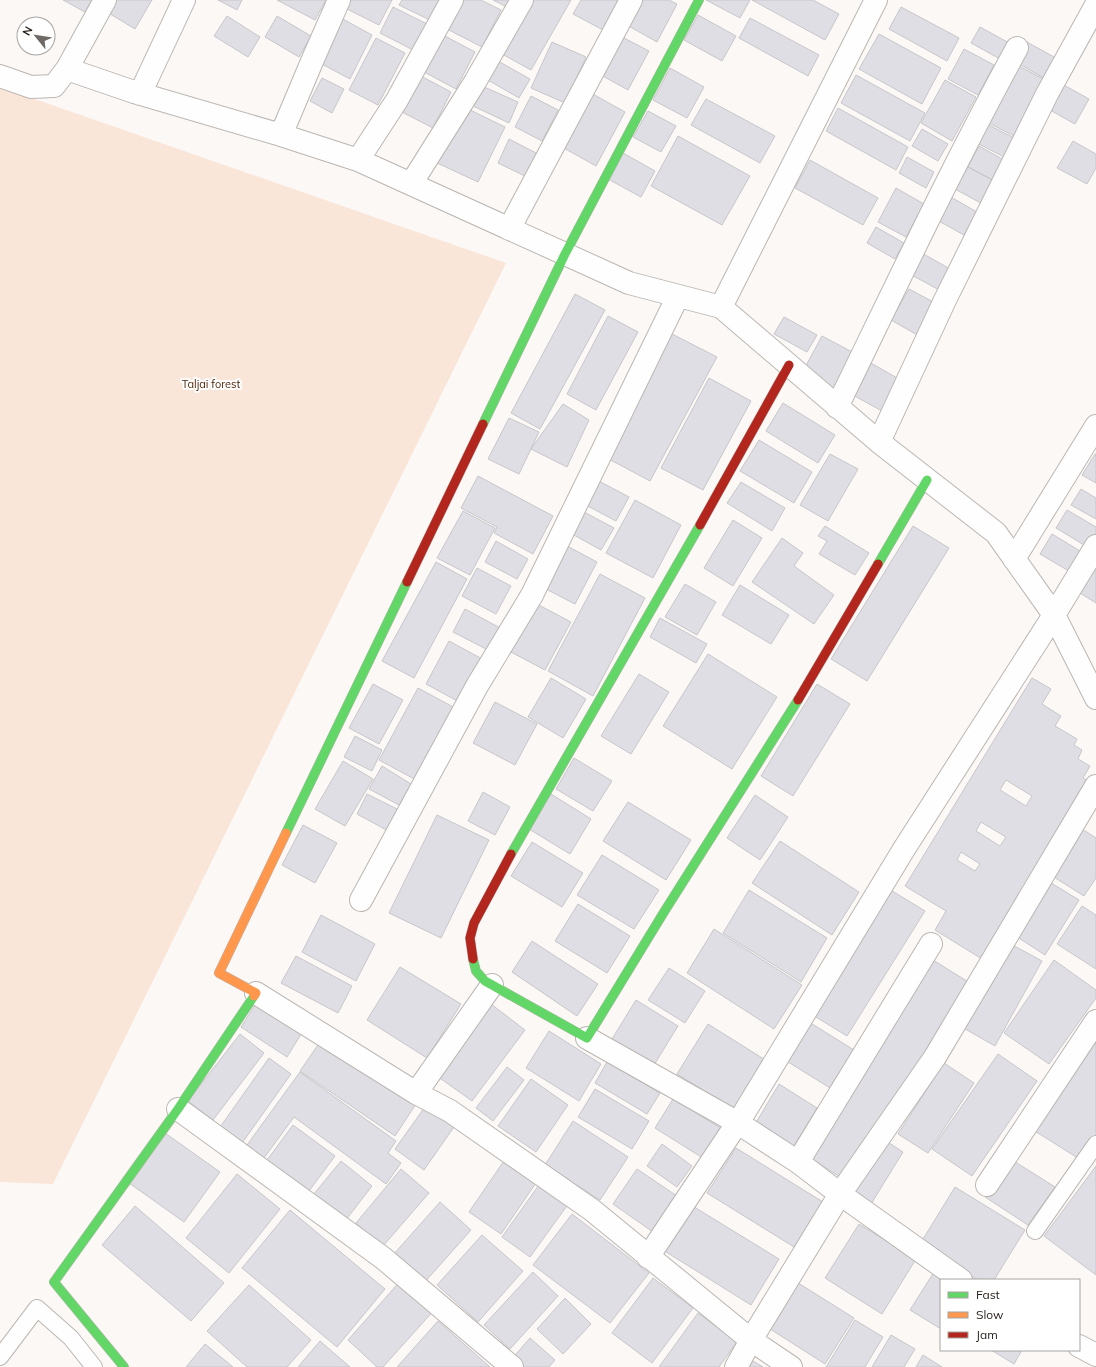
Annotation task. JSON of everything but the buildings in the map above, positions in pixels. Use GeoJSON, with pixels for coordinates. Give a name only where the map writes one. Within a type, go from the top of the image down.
{"type":"FeatureCollection","features":[{"type":"Feature","properties":{"kind":"street"},"geometry":{"type":"LineString","coordinates":[[0,76],[31,87],[54,86],[67,69],[105,0]]}},
{"type":"Feature","properties":{"kind":"street"},"geometry":{"type":"LineString","coordinates":[[140,94],[184,0]]}},
{"type":"Feature","properties":{"kind":"street"},"geometry":{"type":"LineString","coordinates":[[281,135],[339,0]]}},
{"type":"Feature","properties":{"kind":"street"},"geometry":{"type":"LineString","coordinates":[[358,160],[397,100],[452,0]]}},
{"type":"Feature","properties":{"kind":"street"},"geometry":{"type":"LineString","coordinates":[[411,184],[475,82],[522,0]]}},
{"type":"Feature","properties":{"kind":"street"},"geometry":{"type":"LineString","coordinates":[[509,229],[631,0]]}},
{"type":"Feature","properties":{"kind":"street"},"geometry":{"type":"LineString","coordinates":[[699,0],[565,254],[219,973],[256,993],[416,1093],[450,1111],[592,1210],[751,1340],[791,1367]]}},
{"type":"Feature","properties":{"kind":"street"},"geometry":{"type":"LineString","coordinates":[[721,307],[876,0]]}},
{"type":"Feature","properties":{"kind":"street"},"geometry":{"type":"LineString","coordinates":[[879,442],[945,300],[1047,94],[1096,5]]}},
{"type":"Feature","properties":{"kind":"street"},"geometry":{"type":"LineString","coordinates":[[837,407],[978,119],[1017,48]]}},
{"type":"Feature","properties":{"kind":"street"},"geometry":{"type":"LineString","coordinates":[[67,69],[140,94],[281,135],[358,160],[629,283],[721,307],[879,442],[996,533],[1054,615],[1096,698]]}},
{"type":"Feature","properties":{"kind":"street"},"geometry":{"type":"LineString","coordinates":[[361,900],[477,686],[532,595],[678,296]]}},
{"type":"Feature","properties":{"kind":"street"},"geometry":{"type":"LineString","coordinates":[[789,365],[678,565],[521,837],[474,923],[470,938],[471,953],[476,971],[485,981],[738,1122],[798,1162],[840,1194],[960,1279]]}},
{"type":"Feature","properties":{"kind":"street"},"geometry":{"type":"LineString","coordinates":[[1014,559],[1096,426]]}},
{"type":"Feature","properties":{"kind":"street"},"geometry":{"type":"LineString","coordinates":[[587,1038],[664,912],[794,707],[927,480]]}},
{"type":"Feature","properties":{"kind":"street"},"geometry":{"type":"LineString","coordinates":[[648,1257],[738,1122],[904,849],[1054,615],[1096,546]]}},
{"type":"Feature","properties":{"kind":"street"},"geometry":{"type":"LineString","coordinates":[[736,1367],[840,1194],[935,1057],[1096,786]]}},
{"type":"Feature","properties":{"kind":"street"},"geometry":{"type":"LineString","coordinates":[[798,1162],[930,944]]}},
{"type":"Feature","properties":{"kind":"street"},"geometry":{"type":"LineString","coordinates":[[416,1093],[492,985]]}},
{"type":"Feature","properties":{"kind":"street"},"geometry":{"type":"LineString","coordinates":[[124,1367],[54,1282],[178,1109],[256,993]]}},
{"type":"Feature","properties":{"kind":"street"},"geometry":{"type":"LineString","coordinates":[[987,1185],[1096,1021]]}},
{"type":"Feature","properties":{"kind":"street"},"geometry":{"type":"LineString","coordinates":[[178,1109],[383,1258],[512,1367]]}},
{"type":"Feature","properties":{"kind":"street"},"geometry":{"type":"LineString","coordinates":[[1080,1347],[1096,1355]]}},
{"type":"Feature","properties":{"kind":"lane"},"geometry":{"type":"LineString","coordinates":[[1035,1231],[1096,1144]]}},
{"type":"Feature","properties":{"kind":"lane"},"geometry":{"type":"LineString","coordinates":[[0,1357],[37,1308],[71,1338],[94,1367]]}},
{"type":"Feature","properties":{"kind":"green space","name":"Taljai forest"},"geometry":{"type":"Polygon","coordinates":[[[0,87],[506,263],[53,1184],[0,1182],[0,87]]]}},
{"type":"Feature","properties":{"kind":"traffic: fast"},"geometry":{"type":"LineString","coordinates":[[483,424],[565,254],[699,0]]}},
{"type":"Feature","properties":{"kind":"traffic: fast"},"geometry":{"type":"LineString","coordinates":[[878,564],[927,480]]}},
{"type":"Feature","properties":{"kind":"traffic: fast"},"geometry":{"type":"LineString","coordinates":[[511,854],[700,525]]}},
{"type":"Feature","properties":{"kind":"traffic: fast"},"geometry":{"type":"LineString","coordinates":[[286,833],[407,582]]}},
{"type":"Feature","properties":{"kind":"traffic: fast"},"geometry":{"type":"LineString","coordinates":[[473,959],[476,971],[485,981],[587,1038],[664,912],[798,700]]}},
{"type":"Feature","properties":{"kind":"traffic: fast"},"geometry":{"type":"LineString","coordinates":[[124,1367],[54,1282],[178,1109],[254,996]]}},
{"type":"Feature","properties":{"kind":"traffic: slow"},"geometry":{"type":"LineString","coordinates":[[254,996],[256,993],[219,973],[286,833]]}},
{"type":"Feature","properties":{"kind":"traffic: jam"},"geometry":{"type":"LineString","coordinates":[[700,525],[789,365]]}},
{"type":"Feature","properties":{"kind":"traffic: jam"},"geometry":{"type":"LineString","coordinates":[[407,582],[483,424]]}},
{"type":"Feature","properties":{"kind":"traffic: jam"},"geometry":{"type":"LineString","coordinates":[[798,700],[878,564]]}},
{"type":"Feature","properties":{"kind":"traffic: jam"},"geometry":{"type":"LineString","coordinates":[[473,959],[470,938],[474,923],[511,854]]}}]}
